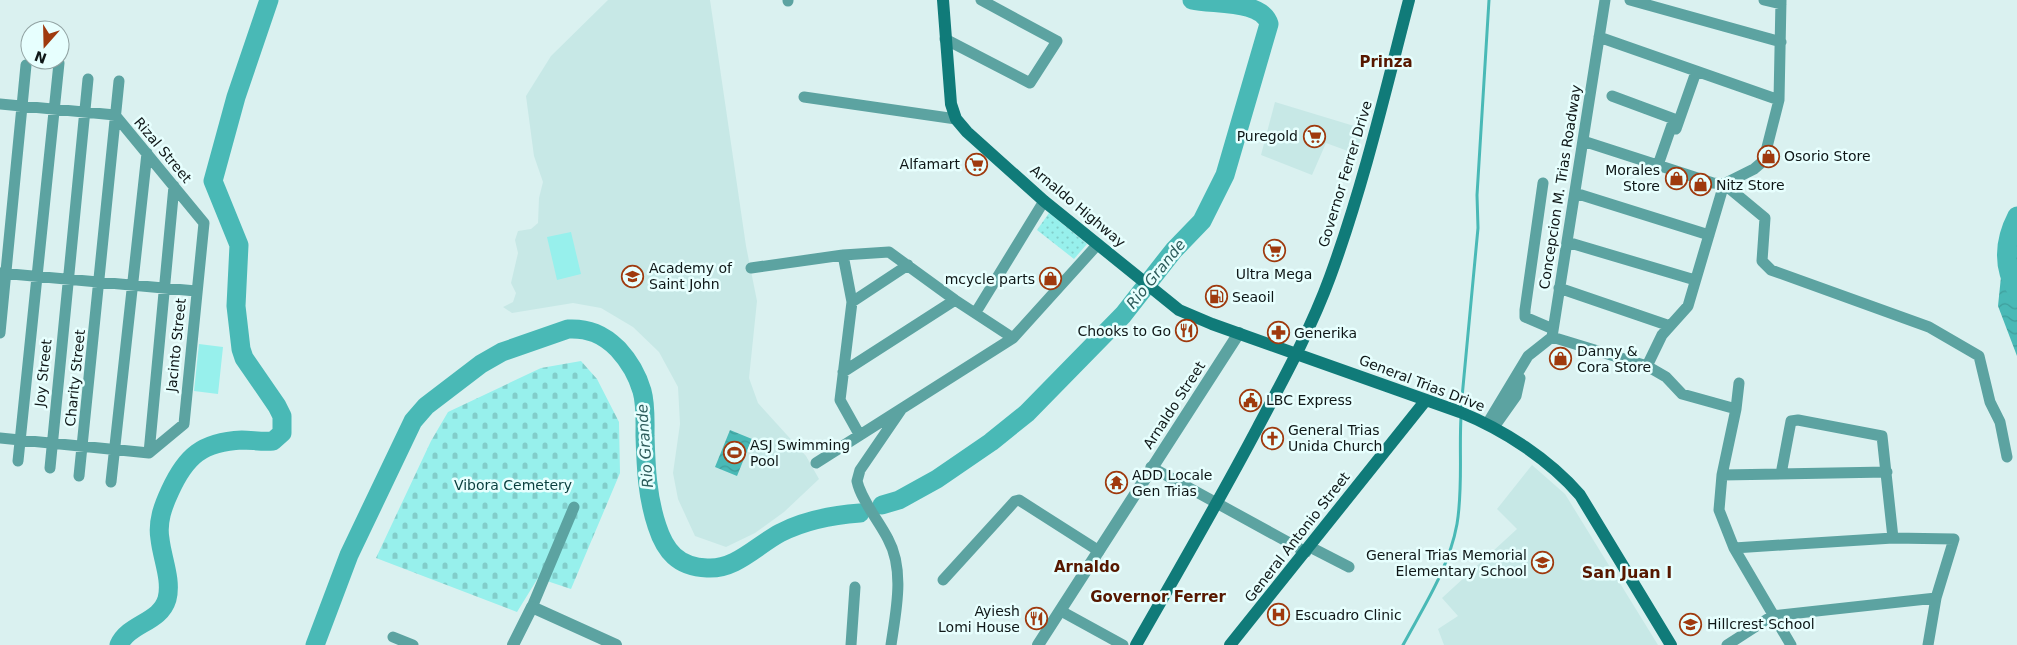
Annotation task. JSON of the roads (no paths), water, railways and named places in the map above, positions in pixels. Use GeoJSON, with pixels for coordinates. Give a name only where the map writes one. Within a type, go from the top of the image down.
{"type":"FeatureCollection","features":[{"type":"Feature","properties":{"kind":"main road","name":"Arnaldo Highway"},"geometry":{"type":"LineString","coordinates":[[943,0],[951,104],[956,119],[967,132],[1044,201],[1179,310],[1297,353]]}},
{"type":"Feature","properties":{"kind":"main road","name":"Governor Ferrer Drive"},"geometry":{"type":"LineString","coordinates":[[1136,645],[1217,504],[1297,353],[1330,277],[1362,176],[1409,0]]}},
{"type":"Feature","properties":{"kind":"main road","name":"General Trias Drive"},"geometry":{"type":"LineString","coordinates":[[1297,353],[1468,415],[1529,450],[1566,478],[1580,495],[1671,645]]}},
{"type":"Feature","properties":{"kind":"main road","name":"General Antonio Street"},"geometry":{"type":"LineString","coordinates":[[1230,645],[1308,550],[1426,400]]}},
{"type":"Feature","properties":{"kind":"street"},"geometry":{"type":"LineString","coordinates":[[945,39],[1030,83],[1057,41],[981,0]]}},
{"type":"Feature","properties":{"kind":"street","name":"Concepcion M. Trias Roadway"},"geometry":{"type":"LineString","coordinates":[[1552,333],[1605,0]]}},
{"type":"Feature","properties":{"kind":"street"},"geometry":{"type":"LineString","coordinates":[[1630,0],[1781,42]]}},
{"type":"Feature","properties":{"kind":"street"},"geometry":{"type":"LineString","coordinates":[[1583,141],[1660,165],[1712,184],[1724,184],[1754,169],[1761,163],[1779,100],[1781,2],[1764,0]]}},
{"type":"Feature","properties":{"kind":"street"},"geometry":{"type":"LineString","coordinates":[[1599,37],[1779,100]]}},
{"type":"Feature","properties":{"kind":"street"},"geometry":{"type":"LineString","coordinates":[[0,333],[3,273],[26,70]]}},
{"type":"Feature","properties":{"kind":"street"},"geometry":{"type":"LineString","coordinates":[[18,461],[58,70]]}},
{"type":"Feature","properties":{"kind":"street"},"geometry":{"type":"LineString","coordinates":[[1660,165],[1696,72]]}},
{"type":"Feature","properties":{"kind":"street","name":"Joy Street"},"geometry":{"type":"LineString","coordinates":[[50,468],[88,79]]}},
{"type":"Feature","properties":{"kind":"street","name":"Charity Street"},"geometry":{"type":"LineString","coordinates":[[79,476],[100,283],[118,81]]}},
{"type":"Feature","properties":{"kind":"street"},"geometry":{"type":"LineString","coordinates":[[1612,96],[1674,119],[1660,165]]}},
{"type":"Feature","properties":{"kind":"street"},"geometry":{"type":"LineString","coordinates":[[804,97],[956,119]]}},
{"type":"Feature","properties":{"kind":"street","name":"Rizal Street"},"geometry":{"type":"LineString","coordinates":[[0,104],[115,115],[204,223]]}},
{"type":"Feature","properties":{"kind":"street"},"geometry":{"type":"LineString","coordinates":[[111,482],[147,153]]}},
{"type":"Feature","properties":{"kind":"street"},"geometry":{"type":"LineString","coordinates":[[1543,183],[1525,316],[1552,333],[1647,366],[1666,377],[1682,394],[1736,409]]}},
{"type":"Feature","properties":{"kind":"street"},"geometry":{"type":"LineString","coordinates":[[1647,366],[1662,335],[1688,306],[1724,184]]}},
{"type":"Feature","properties":{"kind":"street"},"geometry":{"type":"LineString","coordinates":[[1724,184],[1765,218],[1762,261],[1771,270],[1929,327],[1979,356],[1990,402],[2000,422],[2006,457]]}},
{"type":"Feature","properties":{"kind":"street"},"geometry":{"type":"LineString","coordinates":[[0,438],[149,453],[174,186]]}},
{"type":"Feature","properties":{"kind":"street"},"geometry":{"type":"LineString","coordinates":[[1574,193],[1709,235]]}},
{"type":"Feature","properties":{"kind":"street"},"geometry":{"type":"LineString","coordinates":[[976,312],[1044,201]]}},
{"type":"Feature","properties":{"kind":"street","name":"Jacinto Street"},"geometry":{"type":"LineString","coordinates":[[149,453],[184,424],[204,223]]}},
{"type":"Feature","properties":{"kind":"street"},"geometry":{"type":"LineString","coordinates":[[1567,242],[1695,280]]}},
{"type":"Feature","properties":{"kind":"street"},"geometry":{"type":"LineString","coordinates":[[816,463],[1013,338],[1098,244]]}},
{"type":"Feature","properties":{"kind":"street"},"geometry":{"type":"LineString","coordinates":[[751,268],[843,255],[889,252],[955,300],[1013,338]]}},
{"type":"Feature","properties":{"kind":"street"},"geometry":{"type":"LineString","coordinates":[[843,255],[852,302],[840,400],[859,434]]}},
{"type":"Feature","properties":{"kind":"street"},"geometry":{"type":"LineString","coordinates":[[852,302],[908,265]]}},
{"type":"Feature","properties":{"kind":"street"},"geometry":{"type":"LineString","coordinates":[[3,273],[196,291]]}},
{"type":"Feature","properties":{"kind":"street"},"geometry":{"type":"LineString","coordinates":[[1560,288],[1670,326]]}},
{"type":"Feature","properties":{"kind":"street"},"geometry":{"type":"LineString","coordinates":[[843,372],[955,300]]}},
{"type":"Feature","properties":{"kind":"street","name":"Arnaldo Street"},"geometry":{"type":"LineString","coordinates":[[1038,645],[1238,333]]}},
{"type":"Feature","properties":{"kind":"street"},"geometry":{"type":"LineString","coordinates":[[1490,426],[1516,396],[1523,366],[1528,356],[1552,333]]}},
{"type":"Feature","properties":{"kind":"street"},"geometry":{"type":"LineString","coordinates":[[1739,383],[1736,409],[1722,475],[1719,510],[1734,548],[1772,616],[1791,645]]}},
{"type":"Feature","properties":{"kind":"street"},"geometry":{"type":"LineString","coordinates":[[891,645],[897,596],[897,562],[892,547],[857,481],[860,470],[903,407]]}},
{"type":"Feature","properties":{"kind":"street"},"geometry":{"type":"LineString","coordinates":[[1781,474],[1791,421],[1798,420],[1882,436],[1893,538]]}},
{"type":"Feature","properties":{"kind":"street"},"geometry":{"type":"LineString","coordinates":[[1151,467],[1217,504],[1308,550],[1349,567]]}},
{"type":"Feature","properties":{"kind":"street"},"geometry":{"type":"LineString","coordinates":[[1722,475],[1887,472]]}},
{"type":"Feature","properties":{"kind":"street"},"geometry":{"type":"LineString","coordinates":[[943,580],[1015,501],[1019,500],[1099,551]]}},
{"type":"Feature","properties":{"kind":"street"},"geometry":{"type":"LineString","coordinates":[[513,645],[532,607],[574,507]]}},
{"type":"Feature","properties":{"kind":"street"},"geometry":{"type":"LineString","coordinates":[[1734,548],[1893,538],[1954,539],[1936,598],[1928,645]]}},
{"type":"Feature","properties":{"kind":"street"},"geometry":{"type":"LineString","coordinates":[[850,645],[855,587]]}},
{"type":"Feature","properties":{"kind":"street"},"geometry":{"type":"LineString","coordinates":[[1727,645],[1772,616],[1936,598]]}},
{"type":"Feature","properties":{"kind":"street"},"geometry":{"type":"LineString","coordinates":[[532,607],[616,645]]}},
{"type":"Feature","properties":{"kind":"street"},"geometry":{"type":"LineString","coordinates":[[1061,611],[1123,645]]}},
{"type":"Feature","properties":{"kind":"street"},"geometry":{"type":"LineString","coordinates":[[393,637],[413,645]]}},
{"type":"Feature","properties":{"kind":"water"},"geometry":{"type":"Polygon","coordinates":[[[2017,220],[2017,356],[1998,306],[2003,257],[2017,220]]]}},
{"type":"Feature","properties":{"kind":"water","name":"ASJ Swimming Pool"},"geometry":{"type":"Polygon","coordinates":[[[730,430],[752,439],[737,476],[715,467],[730,430]]]}},
{"type":"Feature","properties":{"kind":"waterway"},"geometry":{"type":"LineString","coordinates":[[119,645],[130,632],[158,613],[167,599],[168,584],[159,533],[160,520],[167,497],[182,469],[197,453],[216,444],[242,440],[273,441],[282,433],[282,416],[244,358],[241,349],[236,306],[239,245],[213,181],[236,97],[269,0]]}},
{"type":"Feature","properties":{"kind":"waterway","name":"Rio Grande"},"geometry":{"type":"LineString","coordinates":[[882,505],[899,500],[937,479],[991,442],[1027,413],[1123,315],[1174,250],[1202,221],[1225,175],[1269,24],[1265,16],[1247,7],[1192,0]]}},
{"type":"Feature","properties":{"kind":"waterway"},"geometry":{"type":"LineString","coordinates":[[1461,408],[1478,228],[1477,195],[1489,0]]}},
{"type":"Feature","properties":{"kind":"waterway"},"geometry":{"type":"LineString","coordinates":[[2017,216],[2009,235],[2006,254],[2009,272],[2017,291]]}},
{"type":"Feature","properties":{"kind":"waterway","name":"Rio Grande"},"geometry":{"type":"LineString","coordinates":[[315,645],[349,555],[413,421],[426,406],[481,364],[502,352],[568,329],[589,331],[607,339],[618,349],[635,374],[644,402],[649,493],[654,515],[664,543],[674,556],[681,561],[697,567],[717,568],[736,561],[790,528],[819,519],[860,513]]}},
{"type":"Feature","properties":{"kind":"waterway"},"geometry":{"type":"LineString","coordinates":[[1403,645],[1435,586],[1453,540],[1460,497],[1461,417]]}},
{"type":"Feature","properties":{"kind":"place","name":"Puregold"},"geometry":{"type":"Point","coordinates":[1314,136]}},
{"type":"Feature","properties":{"kind":"place","name":"Osorio Store"},"geometry":{"type":"Point","coordinates":[1768,156]}},
{"type":"Feature","properties":{"kind":"place","name":"Alfamart"},"geometry":{"type":"Point","coordinates":[976,164]}},
{"type":"Feature","properties":{"kind":"place","name":"Morales Store"},"geometry":{"type":"Point","coordinates":[1676,178]}},
{"type":"Feature","properties":{"kind":"place","name":"Nitz Store"},"geometry":{"type":"Point","coordinates":[1700,185]}},
{"type":"Feature","properties":{"kind":"place","name":"Ultra Mega"},"geometry":{"type":"Point","coordinates":[1274,251]}},
{"type":"Feature","properties":{"kind":"place","name":"Academy of Saint John"},"geometry":{"type":"Point","coordinates":[633,276]}},
{"type":"Feature","properties":{"kind":"place","name":"mcycle parts"},"geometry":{"type":"Point","coordinates":[1051,279]}},
{"type":"Feature","properties":{"kind":"place","name":"Seaoil"},"geometry":{"type":"Point","coordinates":[1216,297]}},
{"type":"Feature","properties":{"kind":"place","name":"Chooks to Go"},"geometry":{"type":"Point","coordinates":[1187,331]}},
{"type":"Feature","properties":{"kind":"place","name":"Generika"},"geometry":{"type":"Point","coordinates":[1278,333]}},
{"type":"Feature","properties":{"kind":"place","name":"Danny & Cora Store"},"geometry":{"type":"Point","coordinates":[1561,359]}},
{"type":"Feature","properties":{"kind":"place","name":"LBC Express"},"geometry":{"type":"Point","coordinates":[1250,400]}},
{"type":"Feature","properties":{"kind":"place","name":"General Trias Unida Church"},"geometry":{"type":"Point","coordinates":[1272,438]}},
{"type":"Feature","properties":{"kind":"place","name":"ASJ Swimming Pool"},"geometry":{"type":"Point","coordinates":[734,453]}},
{"type":"Feature","properties":{"kind":"place","name":"ADD Locale Gen Trias"},"geometry":{"type":"Point","coordinates":[1116,483]}},
{"type":"Feature","properties":{"kind":"place","name":"General Trias Memorial Elementary School"},"geometry":{"type":"Point","coordinates":[1543,563]}},
{"type":"Feature","properties":{"kind":"place","name":"Escuadro Clinic"},"geometry":{"type":"Point","coordinates":[1279,615]}},
{"type":"Feature","properties":{"kind":"place","name":"Ayiesh Lomi House"},"geometry":{"type":"Point","coordinates":[1036,619]}},
{"type":"Feature","properties":{"kind":"place","name":"Hillcrest School"},"geometry":{"type":"Point","coordinates":[1691,624]}},
{"type":"Feature","properties":{"kind":"district","name":"Prinza"},"geometry":{"type":"Point","coordinates":[1386,62]}},
{"type":"Feature","properties":{"kind":"district","name":"Arnaldo"},"geometry":{"type":"Point","coordinates":[1087,567]}},
{"type":"Feature","properties":{"kind":"district","name":"San Juan I"},"geometry":{"type":"Point","coordinates":[1627,572]}},
{"type":"Feature","properties":{"kind":"district","name":"Governor Ferrer"},"geometry":{"type":"Point","coordinates":[1158,597]}},
{"type":"Feature","properties":{"kind":"park label","name":"Vibora Cemetery"},"geometry":{"type":"Point","coordinates":[513,485]}}]}
